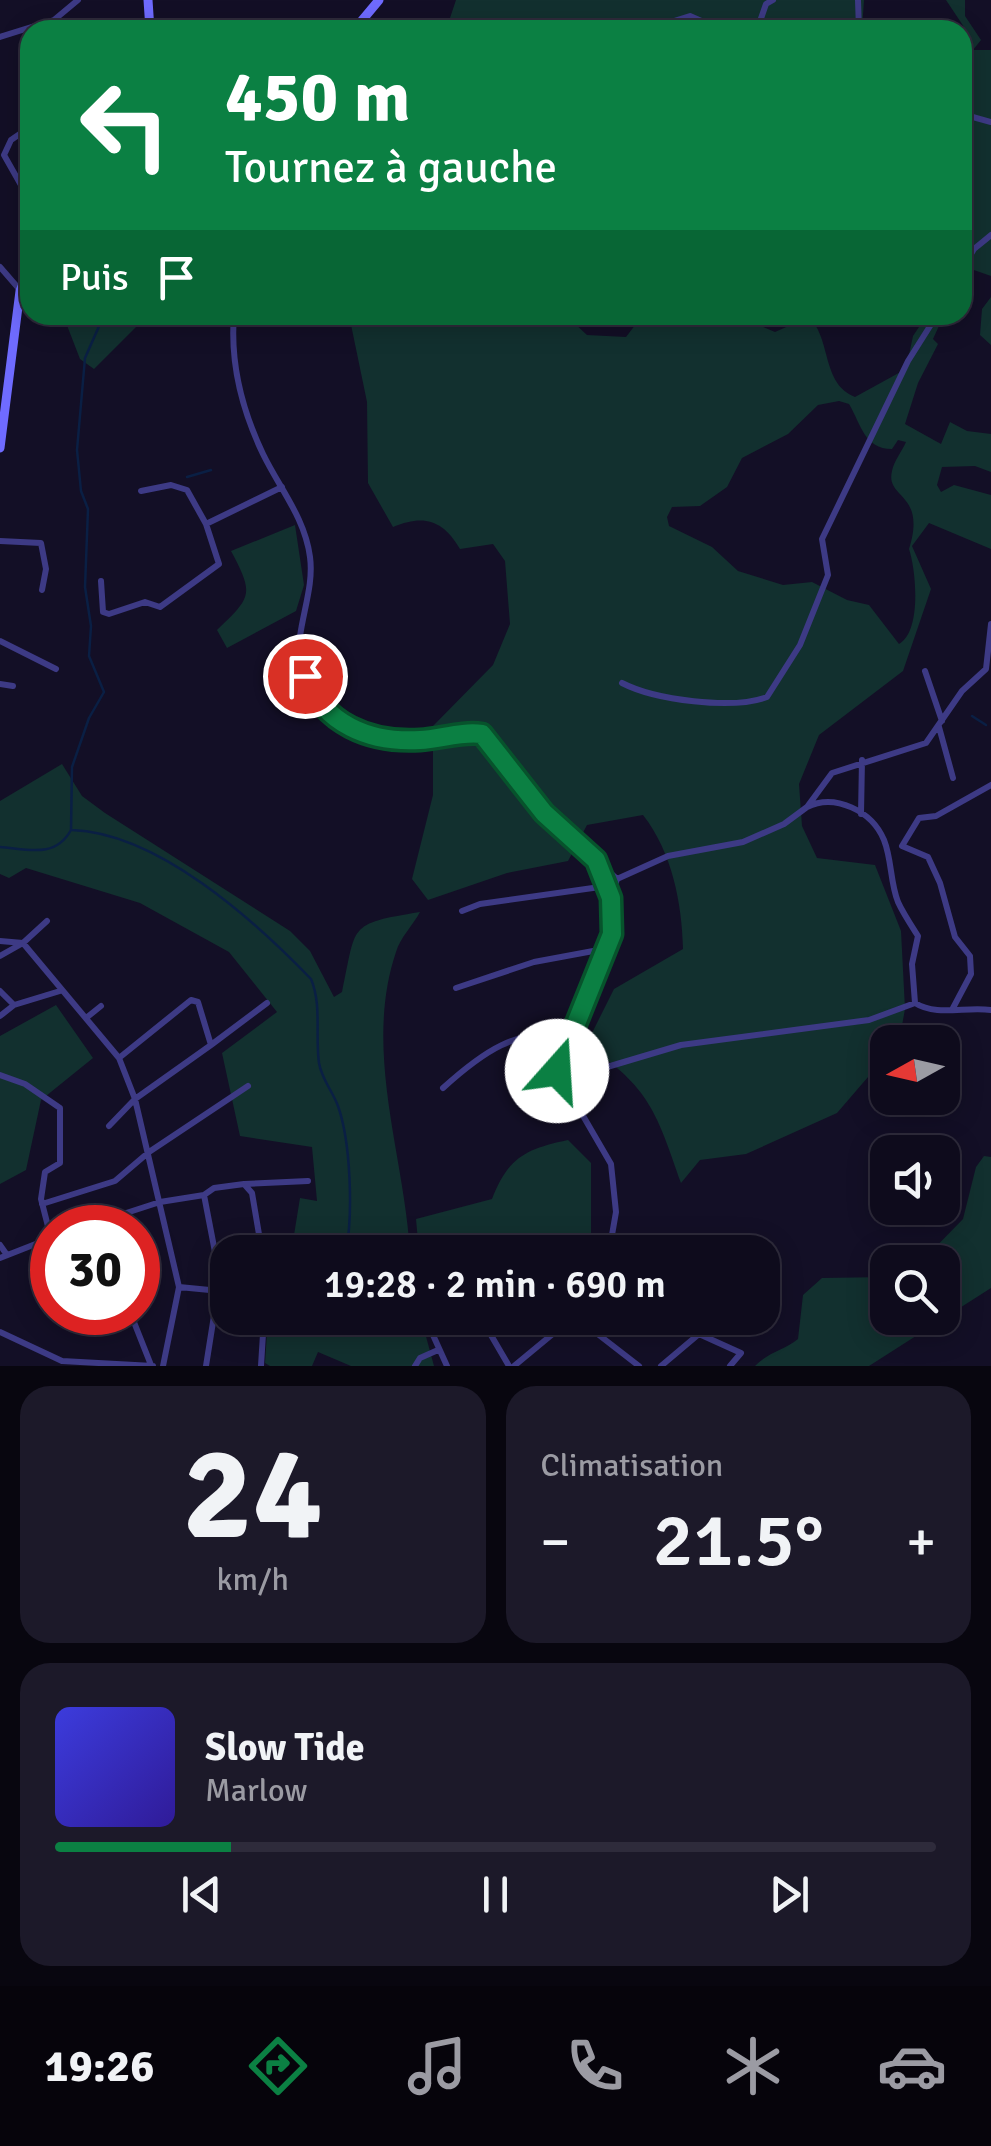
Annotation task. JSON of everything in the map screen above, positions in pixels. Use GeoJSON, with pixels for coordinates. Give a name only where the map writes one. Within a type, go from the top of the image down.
{"type":"FeatureCollection","features":[{"type":"Feature","properties":{"kind":"street"},"geometry":{"type":"LineString","coordinates":[[54,20],[78,0]]}},
{"type":"Feature","properties":{"kind":"street"},"geometry":{"type":"LineString","coordinates":[[362,20],[379,0]]}},
{"type":"Feature","properties":{"kind":"street"},"geometry":{"type":"LineString","coordinates":[[20,134],[11,140],[4,155],[20,183]]}},
{"type":"Feature","properties":{"kind":"street"},"geometry":{"type":"LineString","coordinates":[[972,252],[991,236]]}},
{"type":"Feature","properties":{"kind":"street"},"geometry":{"type":"LineString","coordinates":[[0,267],[20,291],[4,383],[0,448]]}},
{"type":"Feature","properties":{"kind":"street"},"geometry":{"type":"LineString","coordinates":[[234,325],[233,372],[262,454],[302,524],[311,560],[298,644],[318,703],[346,725],[375,738],[421,740],[482,734],[536,804],[602,869],[618,879]]}},
{"type":"Feature","properties":{"kind":"street"},"geometry":{"type":"LineString","coordinates":[[622,682],[666,698],[746,702],[767,697],[800,645],[828,574],[822,539],[908,361],[931,325]]}},
{"type":"Feature","properties":{"kind":"street"},"geometry":{"type":"LineString","coordinates":[[101,580],[106,614],[145,602],[160,606],[217,567],[206,524],[183,487],[140,491]]}},
{"type":"Feature","properties":{"kind":"street"},"geometry":{"type":"LineString","coordinates":[[206,524],[282,487]]}},
{"type":"Feature","properties":{"kind":"street"},"geometry":{"type":"LineString","coordinates":[[0,541],[42,545],[46,569],[42,590]]}},
{"type":"Feature","properties":{"kind":"street"},"geometry":{"type":"LineString","coordinates":[[807,807],[832,772],[926,742],[962,691],[989,668],[991,624]]}},
{"type":"Feature","properties":{"kind":"street"},"geometry":{"type":"LineString","coordinates":[[0,641],[56,669]]}},
{"type":"Feature","properties":{"kind":"street"},"geometry":{"type":"LineString","coordinates":[[926,670],[952,778]]}},
{"type":"Feature","properties":{"kind":"street"},"geometry":{"type":"LineString","coordinates":[[0,684],[13,686]]}},
{"type":"Feature","properties":{"kind":"street"},"geometry":{"type":"LineString","coordinates":[[861,815],[862,760]]}},
{"type":"Feature","properties":{"kind":"street"},"geometry":{"type":"LineString","coordinates":[[952,1009],[971,974],[970,956],[955,936],[928,857],[902,846],[919,818],[936,816],[991,785]]}},
{"type":"Feature","properties":{"kind":"street"},"geometry":{"type":"LineString","coordinates":[[611,898],[618,879],[679,853],[743,842],[784,824],[807,807],[830,799],[861,815],[883,838],[896,897],[918,936],[912,964],[915,1002]]}},
{"type":"Feature","properties":{"kind":"street"},"geometry":{"type":"LineString","coordinates":[[602,869],[611,898],[614,928],[558,1065],[560,1080],[611,1164],[616,1212],[612,1235]]}},
{"type":"Feature","properties":{"kind":"street"},"geometry":{"type":"LineString","coordinates":[[462,912],[480,904],[608,886]]}},
{"type":"Feature","properties":{"kind":"street"},"geometry":{"type":"LineString","coordinates":[[0,956],[47,922]]}},
{"type":"Feature","properties":{"kind":"street"},"geometry":{"type":"LineString","coordinates":[[0,941],[23,943],[119,1058],[135,1099],[179,1287],[163,1366]]}},
{"type":"Feature","properties":{"kind":"street"},"geometry":{"type":"LineString","coordinates":[[456,988],[534,962],[605,949]]}},
{"type":"Feature","properties":{"kind":"street"},"geometry":{"type":"LineString","coordinates":[[0,991],[14,1005]]}},
{"type":"Feature","properties":{"kind":"street"},"geometry":{"type":"LineString","coordinates":[[0,1016],[14,1005],[60,991]]}},
{"type":"Feature","properties":{"kind":"street"},"geometry":{"type":"LineString","coordinates":[[119,1058],[190,1000],[198,1002],[211,1045]]}},
{"type":"Feature","properties":{"kind":"street"},"geometry":{"type":"LineString","coordinates":[[560,1080],[681,1045],[870,1020],[915,1002],[938,1011],[991,1010]]}},
{"type":"Feature","properties":{"kind":"street"},"geometry":{"type":"LineString","coordinates":[[109,1126],[135,1099],[267,1003]]}},
{"type":"Feature","properties":{"kind":"street"},"geometry":{"type":"LineString","coordinates":[[86,1018],[101,1006]]}},
{"type":"Feature","properties":{"kind":"street"},"geometry":{"type":"LineString","coordinates":[[443,1088],[497,1044],[572,1029]]}},
{"type":"Feature","properties":{"kind":"street"},"geometry":{"type":"LineString","coordinates":[[583,1073],[590,1084]]}},
{"type":"Feature","properties":{"kind":"street"},"geometry":{"type":"LineString","coordinates":[[0,1075],[26,1084],[60,1108],[60,1163],[43,1178],[42,1204],[115,1181],[149,1152],[248,1086]]}},
{"type":"Feature","properties":{"kind":"street"},"geometry":{"type":"LineString","coordinates":[[152,1205],[204,1195],[214,1188],[308,1181]]}},
{"type":"Feature","properties":{"kind":"street"},"geometry":{"type":"LineString","coordinates":[[244,1184],[252,1193],[259,1235]]}},
{"type":"Feature","properties":{"kind":"street"},"geometry":{"type":"LineString","coordinates":[[204,1195],[211,1235]]}},
{"type":"Feature","properties":{"kind":"street"},"geometry":{"type":"LineString","coordinates":[[0,1245],[4,1257],[30,1247]]}},
{"type":"Feature","properties":{"kind":"street"},"geometry":{"type":"LineString","coordinates":[[179,1287],[210,1290]]}},
{"type":"Feature","properties":{"kind":"street"},"geometry":{"type":"LineString","coordinates":[[0,1332],[62,1361],[152,1366],[139,1335]]}},
{"type":"Feature","properties":{"kind":"street"},"geometry":{"type":"LineString","coordinates":[[660,1366],[699,1334],[742,1352],[730,1366]]}},
{"type":"Feature","properties":{"kind":"street"},"geometry":{"type":"LineString","coordinates":[[206,1366],[212,1335]]}},
{"type":"Feature","properties":{"kind":"street"},"geometry":{"type":"LineString","coordinates":[[260,1366],[263,1335]]}},
{"type":"Feature","properties":{"kind":"street"},"geometry":{"type":"LineString","coordinates":[[433,1335],[447,1366]]}},
{"type":"Feature","properties":{"kind":"street"},"geometry":{"type":"LineString","coordinates":[[492,1335],[512,1366],[526,1364],[556,1335]]}},
{"type":"Feature","properties":{"kind":"street"},"geometry":{"type":"LineString","coordinates":[[597,1335],[639,1366]]}},
{"type":"Feature","properties":{"kind":"street"},"geometry":{"type":"LineString","coordinates":[[415,1366],[420,1358],[438,1350]]}},
{"type":"Feature","properties":{"kind":"green space"},"geometry":{"type":"Polygon","coordinates":[[[456,0],[864,0],[863,20],[449,20],[456,0]]]}},
{"type":"Feature","properties":{"kind":"green space"},"geometry":{"type":"Polygon","coordinates":[[[946,0],[965,0],[968,20],[959,20],[946,0]]]}},
{"type":"Feature","properties":{"kind":"green space"},"geometry":{"type":"Polygon","coordinates":[[[972,26],[981,40],[973,50],[991,50],[991,276],[972,269],[972,26]]]}},
{"type":"Feature","properties":{"kind":"green space"},"geometry":{"type":"Polygon","coordinates":[[[991,297],[991,345],[980,335],[982,309],[991,297]]]}},
{"type":"Feature","properties":{"kind":"green space"},"geometry":{"type":"Polygon","coordinates":[[[67,325],[138,325],[94,369],[80,359],[67,325]]]}},
{"type":"Feature","properties":{"kind":"green space"},"geometry":{"type":"Polygon","coordinates":[[[351,325],[576,325],[587,335],[626,337],[635,325],[759,325],[775,332],[791,325],[815,325],[837,382],[855,397],[906,369],[913,336],[920,325],[939,325],[933,339],[938,344],[918,383],[905,424],[941,444],[950,422],[967,431],[991,434],[991,472],[975,466],[942,467],[937,485],[941,492],[954,485],[991,495],[991,549],[929,523],[912,546],[931,589],[903,671],[819,735],[799,784],[802,826],[817,858],[875,865],[901,931],[905,1009],[902,1025],[870,1025],[870,1075],[837,1113],[746,1154],[700,1160],[681,1183],[649,1104],[624,1075],[586,1045],[614,989],[683,949],[674,879],[661,845],[643,815],[587,825],[568,861],[507,873],[428,900],[412,879],[433,795],[433,726],[493,665],[510,624],[505,561],[493,544],[460,549],[447,532],[432,522],[414,521],[393,527],[368,483],[367,402],[351,325]],[[839,401],[818,405],[788,434],[742,458],[727,487],[700,506],[672,507],[667,517],[669,526],[712,547],[738,571],[783,585],[812,582],[847,600],[869,605],[899,644],[911,627],[915,600],[909,549],[913,517],[891,480],[906,442],[898,440],[892,449],[869,440],[849,404],[839,401]]]}},
{"type":"Feature","properties":{"kind":"green space"},"geometry":{"type":"Polygon","coordinates":[[[295,525],[304,585],[296,611],[227,648],[217,630],[237,610],[246,594],[231,551],[295,525]]]}},
{"type":"Feature","properties":{"kind":"green space"},"geometry":{"type":"Polygon","coordinates":[[[62,764],[82,796],[105,813],[290,931],[310,951],[334,997],[342,992],[359,931],[379,920],[420,912],[396,952],[383,1026],[388,1102],[408,1235],[294,1235],[300,1198],[317,1201],[312,1147],[240,1136],[222,1053],[277,1012],[229,952],[140,903],[26,868],[9,878],[0,874],[0,801],[62,764]]]}},
{"type":"Feature","properties":{"kind":"green space"},"geometry":{"type":"Polygon","coordinates":[[[56,1005],[93,1058],[41,1100],[26,1170],[0,1184],[0,1036],[56,1005]]]}},
{"type":"Feature","properties":{"kind":"green space"},"geometry":{"type":"Polygon","coordinates":[[[568,1140],[591,1163],[591,1235],[417,1235],[416,1219],[492,1199],[512,1165],[540,1147],[568,1140]]]}},
{"type":"Feature","properties":{"kind":"green space"},"geometry":{"type":"Polygon","coordinates":[[[984,1156],[991,1157],[991,1288],[960,1308],[960,1245],[938,1245],[963,1219],[976,1167],[984,1156]]]}},
{"type":"Feature","properties":{"kind":"green space"},"geometry":{"type":"Polygon","coordinates":[[[870,1277],[870,1335],[917,1335],[869,1366],[755,1366],[798,1339],[803,1295],[822,1278],[870,1277]]]}},
{"type":"Feature","properties":{"kind":"green space"},"geometry":{"type":"Polygon","coordinates":[[[267,1335],[426,1335],[434,1366],[351,1366],[318,1352],[312,1366],[265,1363],[267,1335]]]}},
{"type":"Feature","properties":{"kind":"waterway"},"geometry":{"type":"LineString","coordinates":[[0,847],[49,849],[71,830],[72,767],[89,718],[104,692],[89,656],[91,626],[85,587],[88,509],[81,491],[77,450],[85,358],[100,325]]}},
{"type":"Feature","properties":{"kind":"waterway"},"geometry":{"type":"LineString","coordinates":[[187,477],[211,470]]}},
{"type":"Feature","properties":{"kind":"waterway"},"geometry":{"type":"LineString","coordinates":[[972,716],[986,725]]}},
{"type":"Feature","properties":{"kind":"waterway"},"geometry":{"type":"LineString","coordinates":[[72,830],[138,846],[170,863],[233,907],[311,979],[316,999],[319,1063],[338,1106],[346,1139],[348,1235]]}},
{"type":"Feature","properties":{"kind":"route"},"geometry":{"type":"LineString","coordinates":[[305,676],[324,710],[375,738],[421,740],[482,734],[544,813],[589,852],[602,869],[614,928],[557,1071]]}}]}
